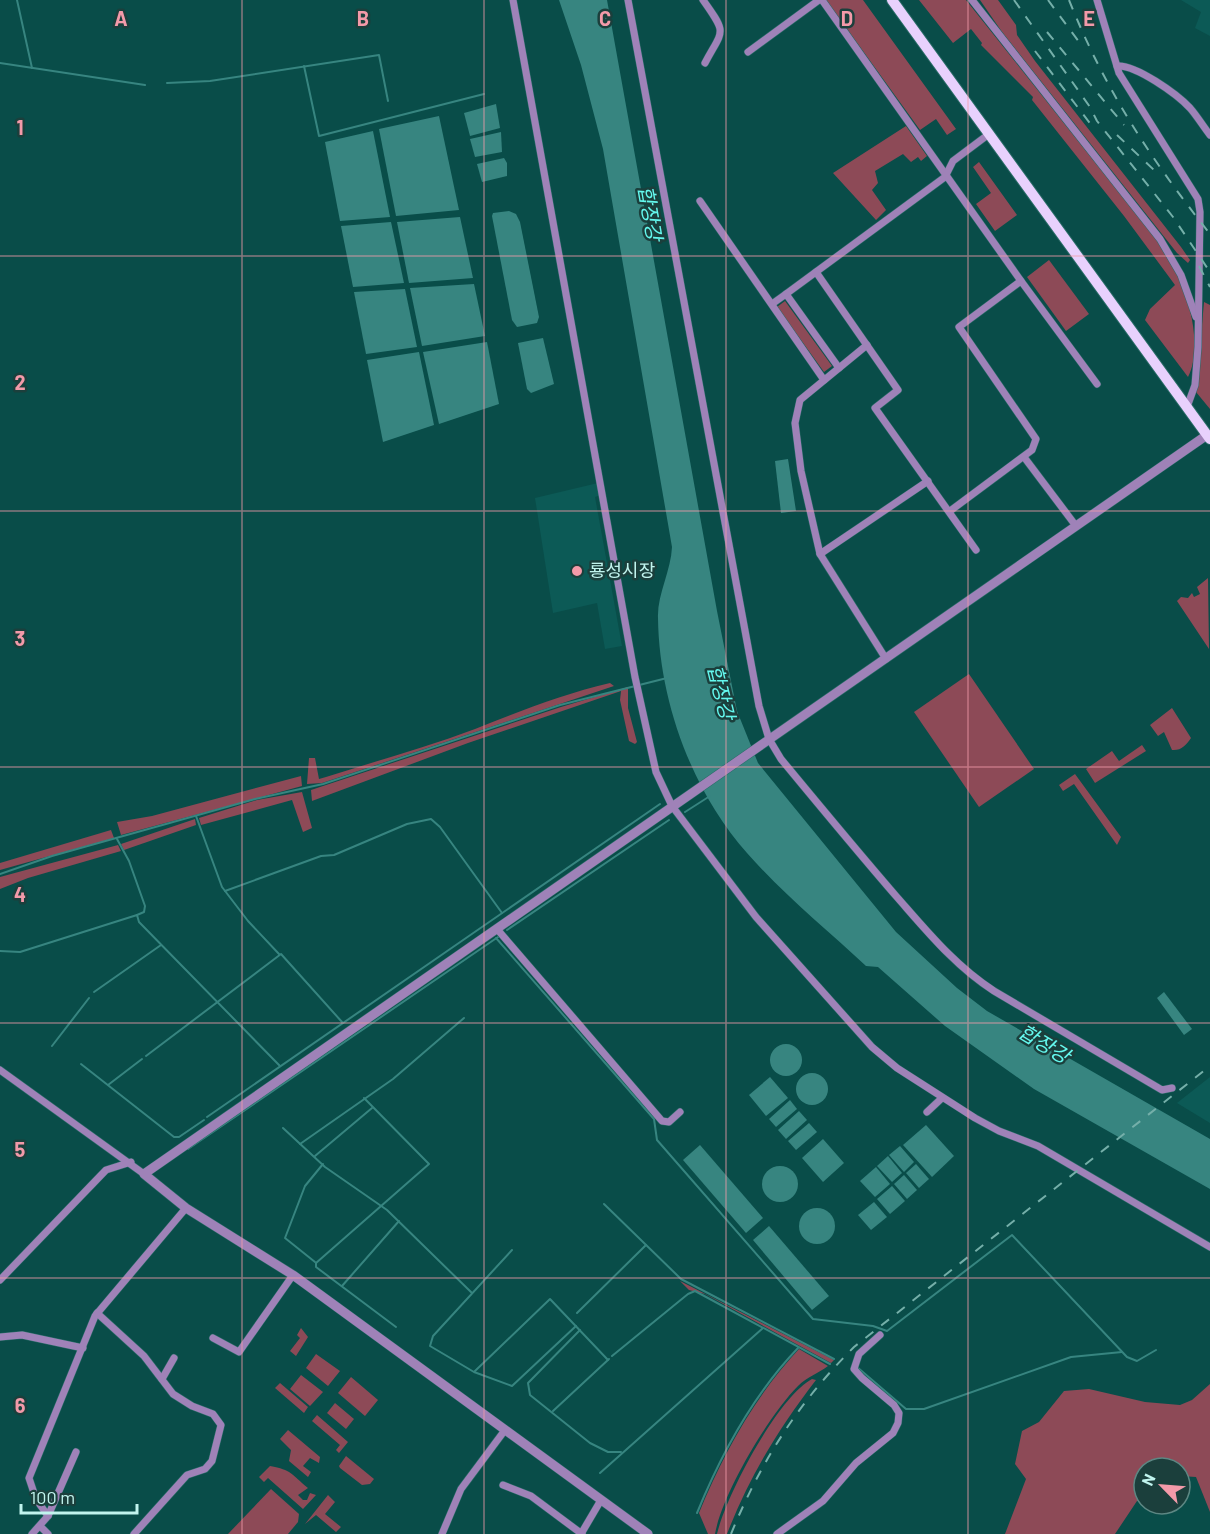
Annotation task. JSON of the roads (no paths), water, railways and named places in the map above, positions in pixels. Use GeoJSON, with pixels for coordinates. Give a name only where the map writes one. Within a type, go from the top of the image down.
{"type":"FeatureCollection","features":[{"type":"Feature","properties":{"kind":"main road"},"geometry":{"type":"LineString","coordinates":[[892,0],[1209,437]]}},
{"type":"Feature","properties":{"kind":"street"},"geometry":{"type":"LineString","coordinates":[[513,0],[634,677],[656,772],[672,806],[756,917],[843,1017],[897,1068],[942,1098],[999,1131],[1038,1146],[1210,1247]]}},
{"type":"Feature","properties":{"kind":"street"},"geometry":{"type":"LineString","coordinates":[[628,0],[766,742],[873,869],[949,954],[970,974],[1162,1090],[1172,1088]]}},
{"type":"Feature","properties":{"kind":"street"},"geometry":{"type":"LineString","coordinates":[[704,0],[721,29],[722,36],[705,63]]}},
{"type":"Feature","properties":{"kind":"street"},"geometry":{"type":"LineString","coordinates":[[747,52],[820,0],[945,177],[1097,384]]}},
{"type":"Feature","properties":{"kind":"street"},"geometry":{"type":"LineString","coordinates":[[972,0],[1160,239],[1181,275],[1197,320]]}},
{"type":"Feature","properties":{"kind":"street"},"geometry":{"type":"LineString","coordinates":[[1097,0],[1117,66],[1131,96],[1198,200],[1200,212],[1195,385],[1187,407]]}},
{"type":"Feature","properties":{"kind":"street"},"geometry":{"type":"LineString","coordinates":[[1117,66],[1134,68],[1180,99],[1190,108],[1210,135]]}},
{"type":"Feature","properties":{"kind":"street"},"geometry":{"type":"LineString","coordinates":[[772,304],[945,177],[952,161],[989,134]]}},
{"type":"Feature","properties":{"kind":"street"},"geometry":{"type":"LineString","coordinates":[[700,201],[824,380]]}},
{"type":"Feature","properties":{"kind":"street"},"geometry":{"type":"LineString","coordinates":[[816,272],[898,390],[875,408],[976,550]]}},
{"type":"Feature","properties":{"kind":"street"},"geometry":{"type":"LineString","coordinates":[[950,511],[1024,457],[1032,450],[1036,439],[959,327],[1021,281]]}},
{"type":"Feature","properties":{"kind":"street"},"geometry":{"type":"LineString","coordinates":[[786,294],[839,368]]}},
{"type":"Feature","properties":{"kind":"street"},"geometry":{"type":"LineString","coordinates":[[867,345],[800,400],[795,423],[801,471],[820,555],[886,659]]}},
{"type":"Feature","properties":{"kind":"street"},"geometry":{"type":"LineString","coordinates":[[144,1174],[694,789],[766,742],[1076,526],[1209,437]]}},
{"type":"Feature","properties":{"kind":"street"},"geometry":{"type":"LineString","coordinates":[[1024,457],[1076,526]]}},
{"type":"Feature","properties":{"kind":"street"},"geometry":{"type":"LineString","coordinates":[[820,555],[928,481]]}},
{"type":"Feature","properties":{"kind":"street"},"geometry":{"type":"LineString","coordinates":[[497,929],[662,1121],[669,1122],[680,1112]]}},
{"type":"Feature","properties":{"kind":"street"},"geometry":{"type":"LineString","coordinates":[[0,1070],[131,1162],[186,1208],[293,1275],[648,1534]]}},
{"type":"Feature","properties":{"kind":"street"},"geometry":{"type":"LineString","coordinates":[[927,1112],[942,1098]]}},
{"type":"Feature","properties":{"kind":"street"},"geometry":{"type":"LineString","coordinates":[[0,1280],[106,1170],[131,1162]]}},
{"type":"Feature","properties":{"kind":"street"},"geometry":{"type":"LineString","coordinates":[[48,1516],[36,1499],[29,1478],[97,1313],[186,1208]]}},
{"type":"Feature","properties":{"kind":"street"},"geometry":{"type":"LineString","coordinates":[[213,1338],[239,1352],[293,1275]]}},
{"type":"Feature","properties":{"kind":"street"},"geometry":{"type":"LineString","coordinates":[[97,1313],[144,1356],[173,1394],[218,1418],[221,1432],[212,1461],[205,1469],[187,1475],[134,1534]]}},
{"type":"Feature","properties":{"kind":"street"},"geometry":{"type":"LineString","coordinates":[[0,1337],[22,1335],[83,1348]]}},
{"type":"Feature","properties":{"kind":"street"},"geometry":{"type":"LineString","coordinates":[[777,1534],[823,1501],[856,1463],[893,1433],[898,1424],[899,1413],[894,1405],[862,1378],[855,1369],[860,1354],[880,1335]]}},
{"type":"Feature","properties":{"kind":"street"},"geometry":{"type":"LineString","coordinates":[[162,1378],[174,1358]]}},
{"type":"Feature","properties":{"kind":"street"},"geometry":{"type":"LineString","coordinates":[[442,1534],[461,1489],[505,1430]]}},
{"type":"Feature","properties":{"kind":"street"},"geometry":{"type":"LineString","coordinates":[[32,1534],[48,1516],[76,1452]]}},
{"type":"Feature","properties":{"kind":"street"},"geometry":{"type":"LineString","coordinates":[[503,1485],[531,1496],[581,1534],[601,1500]]}},
{"type":"Feature","properties":{"kind":"street"},"geometry":{"type":"LineString","coordinates":[[40,1526],[48,1534]]}},
{"type":"Feature","properties":{"kind":"water","name":"합장강"},"geometry":{"type":"Polygon","coordinates":[[[559,0],[607,0],[717,611],[737,711],[758,763],[896,932],[957,988],[987,1011],[1210,1139],[1210,1189],[1034,1089],[945,1026],[878,967],[866,966],[761,868],[727,829],[710,802],[682,743],[665,681],[660,649],[658,609],[672,547],[603,149],[581,65],[559,0]]]}},
{"type":"Feature","properties":{"kind":"water"},"geometry":{"type":"Polygon","coordinates":[[[496,104],[500,128],[470,136],[464,113],[496,104]]]}},
{"type":"Feature","properties":{"kind":"water"},"geometry":{"type":"Polygon","coordinates":[[[439,116],[459,210],[396,216],[379,129],[439,116]]]}},
{"type":"Feature","properties":{"kind":"water"},"geometry":{"type":"Polygon","coordinates":[[[373,131],[390,217],[340,221],[325,142],[373,131]]]}},
{"type":"Feature","properties":{"kind":"water"},"geometry":{"type":"Polygon","coordinates":[[[501,132],[502,152],[475,157],[470,139],[501,132]]]}},
{"type":"Feature","properties":{"kind":"water"},"geometry":{"type":"Polygon","coordinates":[[[504,158],[507,163],[507,176],[482,182],[477,164],[504,158]]]}},
{"type":"Feature","properties":{"kind":"water"},"geometry":{"type":"Polygon","coordinates":[[[509,211],[516,214],[520,222],[539,317],[537,323],[517,327],[512,320],[492,216],[493,213],[509,211]]]}},
{"type":"Feature","properties":{"kind":"water"},"geometry":{"type":"Polygon","coordinates":[[[460,217],[473,278],[409,283],[397,222],[460,217]]]}},
{"type":"Feature","properties":{"kind":"water"},"geometry":{"type":"Polygon","coordinates":[[[391,222],[404,283],[353,287],[341,226],[391,222]]]}},
{"type":"Feature","properties":{"kind":"water"},"geometry":{"type":"Polygon","coordinates":[[[474,284],[485,336],[422,346],[410,288],[474,284]]]}},
{"type":"Feature","properties":{"kind":"water"},"geometry":{"type":"Polygon","coordinates":[[[405,289],[417,347],[366,354],[354,292],[405,289]]]}},
{"type":"Feature","properties":{"kind":"water"},"geometry":{"type":"Polygon","coordinates":[[[543,338],[554,384],[531,393],[527,389],[518,343],[543,338]]]}},
{"type":"Feature","properties":{"kind":"water"},"geometry":{"type":"Polygon","coordinates":[[[487,342],[499,404],[439,424],[423,352],[487,342]]]}},
{"type":"Feature","properties":{"kind":"water"},"geometry":{"type":"Polygon","coordinates":[[[419,352],[434,425],[383,442],[367,360],[419,352]]]}},
{"type":"Feature","properties":{"kind":"water"},"geometry":{"type":"Polygon","coordinates":[[[788,459],[796,511],[781,513],[775,461],[788,459]]]}},
{"type":"Feature","properties":{"kind":"water"},"geometry":{"type":"Polygon","coordinates":[[[1164,992],[1192,1029],[1184,1035],[1157,998],[1164,992]]]}},
{"type":"Feature","properties":{"kind":"water"},"geometry":{"type":"Polygon","coordinates":[[[786,1044],[797,1049],[802,1060],[797,1071],[786,1076],[775,1071],[770,1060],[775,1049],[786,1044]]]}},
{"type":"Feature","properties":{"kind":"water"},"geometry":{"type":"Polygon","coordinates":[[[812,1073],[823,1078],[828,1089],[823,1100],[812,1105],[801,1100],[796,1089],[801,1078],[812,1073]]]}},
{"type":"Feature","properties":{"kind":"water"},"geometry":{"type":"Polygon","coordinates":[[[770,1077],[788,1098],[766,1116],[749,1095],[770,1077]]]}},
{"type":"Feature","properties":{"kind":"water"},"geometry":{"type":"Polygon","coordinates":[[[790,1100],[797,1109],[776,1127],[769,1119],[790,1100]]]}},
{"type":"Feature","properties":{"kind":"water"},"geometry":{"type":"Polygon","coordinates":[[[799,1111],[807,1120],[786,1139],[778,1130],[799,1111]]]}},
{"type":"Feature","properties":{"kind":"water"},"geometry":{"type":"Polygon","coordinates":[[[809,1123],[817,1132],[796,1150],[788,1141],[809,1123]]]}},
{"type":"Feature","properties":{"kind":"water"},"geometry":{"type":"Polygon","coordinates":[[[926,1125],[954,1156],[932,1177],[903,1145],[926,1125]]]}},
{"type":"Feature","properties":{"kind":"water"},"geometry":{"type":"Polygon","coordinates":[[[823,1139],[844,1163],[823,1182],[802,1158],[823,1139]]]}},
{"type":"Feature","properties":{"kind":"water"},"geometry":{"type":"Polygon","coordinates":[[[700,1145],[763,1218],[746,1233],[683,1160],[700,1145]]]}},
{"type":"Feature","properties":{"kind":"water"},"geometry":{"type":"Polygon","coordinates":[[[900,1146],[914,1162],[904,1172],[889,1155],[900,1146]]]}},
{"type":"Feature","properties":{"kind":"water"},"geometry":{"type":"Polygon","coordinates":[[[888,1156],[902,1173],[892,1182],[877,1166],[888,1156]]]}},
{"type":"Feature","properties":{"kind":"water"},"geometry":{"type":"Polygon","coordinates":[[[916,1164],[929,1179],[919,1188],[906,1173],[916,1164]]]}},
{"type":"Feature","properties":{"kind":"water"},"geometry":{"type":"Polygon","coordinates":[[[780,1166],[793,1171],[798,1184],[793,1197],[780,1202],[767,1197],[762,1184],[767,1171],[780,1166]]]}},
{"type":"Feature","properties":{"kind":"water"},"geometry":{"type":"Polygon","coordinates":[[[876,1167],[890,1184],[875,1197],[860,1181],[876,1167]]]}},
{"type":"Feature","properties":{"kind":"water"},"geometry":{"type":"Polygon","coordinates":[[[904,1175],[917,1190],[907,1199],[894,1184],[904,1175]]]}},
{"type":"Feature","properties":{"kind":"water"},"geometry":{"type":"Polygon","coordinates":[[[892,1186],[905,1201],[890,1214],[877,1199],[892,1186]]]}},
{"type":"Feature","properties":{"kind":"water"},"geometry":{"type":"Polygon","coordinates":[[[874,1202],[887,1217],[871,1230],[858,1215],[874,1202]]]}},
{"type":"Feature","properties":{"kind":"water"},"geometry":{"type":"Polygon","coordinates":[[[817,1208],[830,1213],[835,1226],[830,1239],[817,1244],[804,1239],[799,1226],[804,1213],[817,1208]]]}},
{"type":"Feature","properties":{"kind":"water"},"geometry":{"type":"Polygon","coordinates":[[[769,1226],[829,1296],[812,1310],[753,1240],[769,1226]]]}},
{"type":"Feature","properties":{"kind":"waterway"},"geometry":{"type":"LineString","coordinates":[[17,0],[32,68]]}},
{"type":"Feature","properties":{"kind":"waterway"},"geometry":{"type":"LineString","coordinates":[[167,83],[210,81],[379,55],[388,101]]}},
{"type":"Feature","properties":{"kind":"waterway"},"geometry":{"type":"LineString","coordinates":[[0,63],[145,85]]}},
{"type":"Feature","properties":{"kind":"waterway"},"geometry":{"type":"LineString","coordinates":[[304,66],[319,136],[484,94]]}},
{"type":"Feature","properties":{"kind":"waterway"},"geometry":{"type":"LineString","coordinates":[[0,874],[52,856],[255,799],[323,784],[560,705],[667,678]]}},
{"type":"Feature","properties":{"kind":"waterway"},"geometry":{"type":"LineString","coordinates":[[685,812],[710,796]]}},
{"type":"Feature","properties":{"kind":"waterway"},"geometry":{"type":"LineString","coordinates":[[207,1117],[660,804]]}},
{"type":"Feature","properties":{"kind":"waterway"},"geometry":{"type":"LineString","coordinates":[[196,816],[222,887],[248,921],[279,954]]}},
{"type":"Feature","properties":{"kind":"waterway"},"geometry":{"type":"LineString","coordinates":[[225,891],[321,856],[334,855],[407,824],[431,819],[440,827],[502,913]]}},
{"type":"Feature","properties":{"kind":"waterway"},"geometry":{"type":"LineString","coordinates":[[507,930],[669,820]]}},
{"type":"Feature","properties":{"kind":"waterway"},"geometry":{"type":"LineString","coordinates":[[117,839],[129,861],[145,906],[144,912],[137,915]]}},
{"type":"Feature","properties":{"kind":"waterway"},"geometry":{"type":"LineString","coordinates":[[0,951],[20,952],[137,915],[139,922],[280,1066]]}},
{"type":"Feature","properties":{"kind":"waterway"},"geometry":{"type":"LineString","coordinates":[[188,1149],[498,937]]}},
{"type":"Feature","properties":{"kind":"waterway"},"geometry":{"type":"LineString","coordinates":[[496,938],[654,1119],[657,1140],[813,1319],[873,1326],[887,1331],[1012,1235],[1127,1357],[1137,1361],[1156,1350]]}},
{"type":"Feature","properties":{"kind":"waterway"},"geometry":{"type":"LineString","coordinates":[[94,992],[161,945]]}},
{"type":"Feature","properties":{"kind":"waterway"},"geometry":{"type":"LineString","coordinates":[[146,1056],[281,954],[342,1022]]}},
{"type":"Feature","properties":{"kind":"waterway"},"geometry":{"type":"LineString","coordinates":[[52,1046],[89,998]]}},
{"type":"Feature","properties":{"kind":"waterway"},"geometry":{"type":"LineString","coordinates":[[300,1144],[393,1079],[464,1018]]}},
{"type":"Feature","properties":{"kind":"waterway"},"geometry":{"type":"LineString","coordinates":[[108,1085],[142,1059]]}},
{"type":"Feature","properties":{"kind":"waterway"},"geometry":{"type":"LineString","coordinates":[[81,1064],[174,1137],[179,1137],[204,1120]]}},
{"type":"Feature","properties":{"kind":"waterway"},"geometry":{"type":"LineString","coordinates":[[364,1098],[429,1164],[316,1263],[316,1267],[396,1327]]}},
{"type":"Feature","properties":{"kind":"waterway"},"geometry":{"type":"LineString","coordinates":[[315,1156],[372,1108]]}},
{"type":"Feature","properties":{"kind":"waterway"},"geometry":{"type":"LineString","coordinates":[[283,1128],[325,1167],[387,1210],[472,1293]]}},
{"type":"Feature","properties":{"kind":"waterway"},"geometry":{"type":"LineString","coordinates":[[315,1262],[285,1238],[305,1186],[323,1164]]}},
{"type":"Feature","properties":{"kind":"waterway"},"geometry":{"type":"LineString","coordinates":[[604,1204],[681,1279],[834,1359]]}},
{"type":"Feature","properties":{"kind":"waterway"},"geometry":{"type":"LineString","coordinates":[[342,1286],[399,1221]]}},
{"type":"Feature","properties":{"kind":"waterway"},"geometry":{"type":"LineString","coordinates":[[577,1313],[646,1245]]}},
{"type":"Feature","properties":{"kind":"waterway"},"geometry":{"type":"LineString","coordinates":[[512,1250],[433,1336],[430,1346],[474,1372],[512,1386],[576,1326]]}},
{"type":"Feature","properties":{"kind":"waterway"},"geometry":{"type":"LineString","coordinates":[[612,1356],[688,1294],[695,1291],[830,1364]]}},
{"type":"Feature","properties":{"kind":"waterway"},"geometry":{"type":"LineString","coordinates":[[475,1371],[550,1299],[608,1360]]}},
{"type":"Feature","properties":{"kind":"waterway"},"geometry":{"type":"LineString","coordinates":[[600,1473],[763,1328]]}},
{"type":"Feature","properties":{"kind":"waterway"},"geometry":{"type":"LineString","coordinates":[[580,1330],[528,1383],[530,1395],[590,1443],[608,1452],[621,1452]]}},
{"type":"Feature","properties":{"kind":"waterway"},"geometry":{"type":"LineString","coordinates":[[697,1513],[740,1426],[767,1385],[798,1348]]}},
{"type":"Feature","properties":{"kind":"waterway"},"geometry":{"type":"LineString","coordinates":[[857,1367],[906,1409],[924,1409],[1071,1357],[1122,1352]]}},
{"type":"Feature","properties":{"kind":"waterway"},"geometry":{"type":"LineString","coordinates":[[553,1411],[609,1359]]}},
{"type":"Feature","properties":{"kind":"railway"},"geometry":{"type":"LineString","coordinates":[[1014,0],[1090,107],[1097,121],[1173,217],[1210,272]]}},
{"type":"Feature","properties":{"kind":"railway"},"geometry":{"type":"LineString","coordinates":[[1048,0],[1082,46]]}},
{"type":"Feature","properties":{"kind":"railway"},"geometry":{"type":"LineString","coordinates":[[1069,0],[1098,64],[1130,122],[1210,234]]}},
{"type":"Feature","properties":{"kind":"railway"},"geometry":{"type":"LineString","coordinates":[[1047,32],[1124,125]]}},
{"type":"Feature","properties":{"kind":"railway"},"geometry":{"type":"LineString","coordinates":[[1035,51],[1095,130]]}},
{"type":"Feature","properties":{"kind":"railway"},"geometry":{"type":"LineString","coordinates":[[1117,135],[1154,170]]}},
{"type":"Feature","properties":{"kind":"railway"},"geometry":{"type":"LineString","coordinates":[[1199,266],[1210,287]]}},
{"type":"Feature","properties":{"kind":"railway"},"geometry":{"type":"LineString","coordinates":[[731,1534],[755,1482],[783,1434],[815,1390],[854,1347],[1210,1066]]}},
{"type":"Feature","properties":{"kind":"place","name":"룡성시장"},"geometry":{"type":"Point","coordinates":[577,571]}}]}
